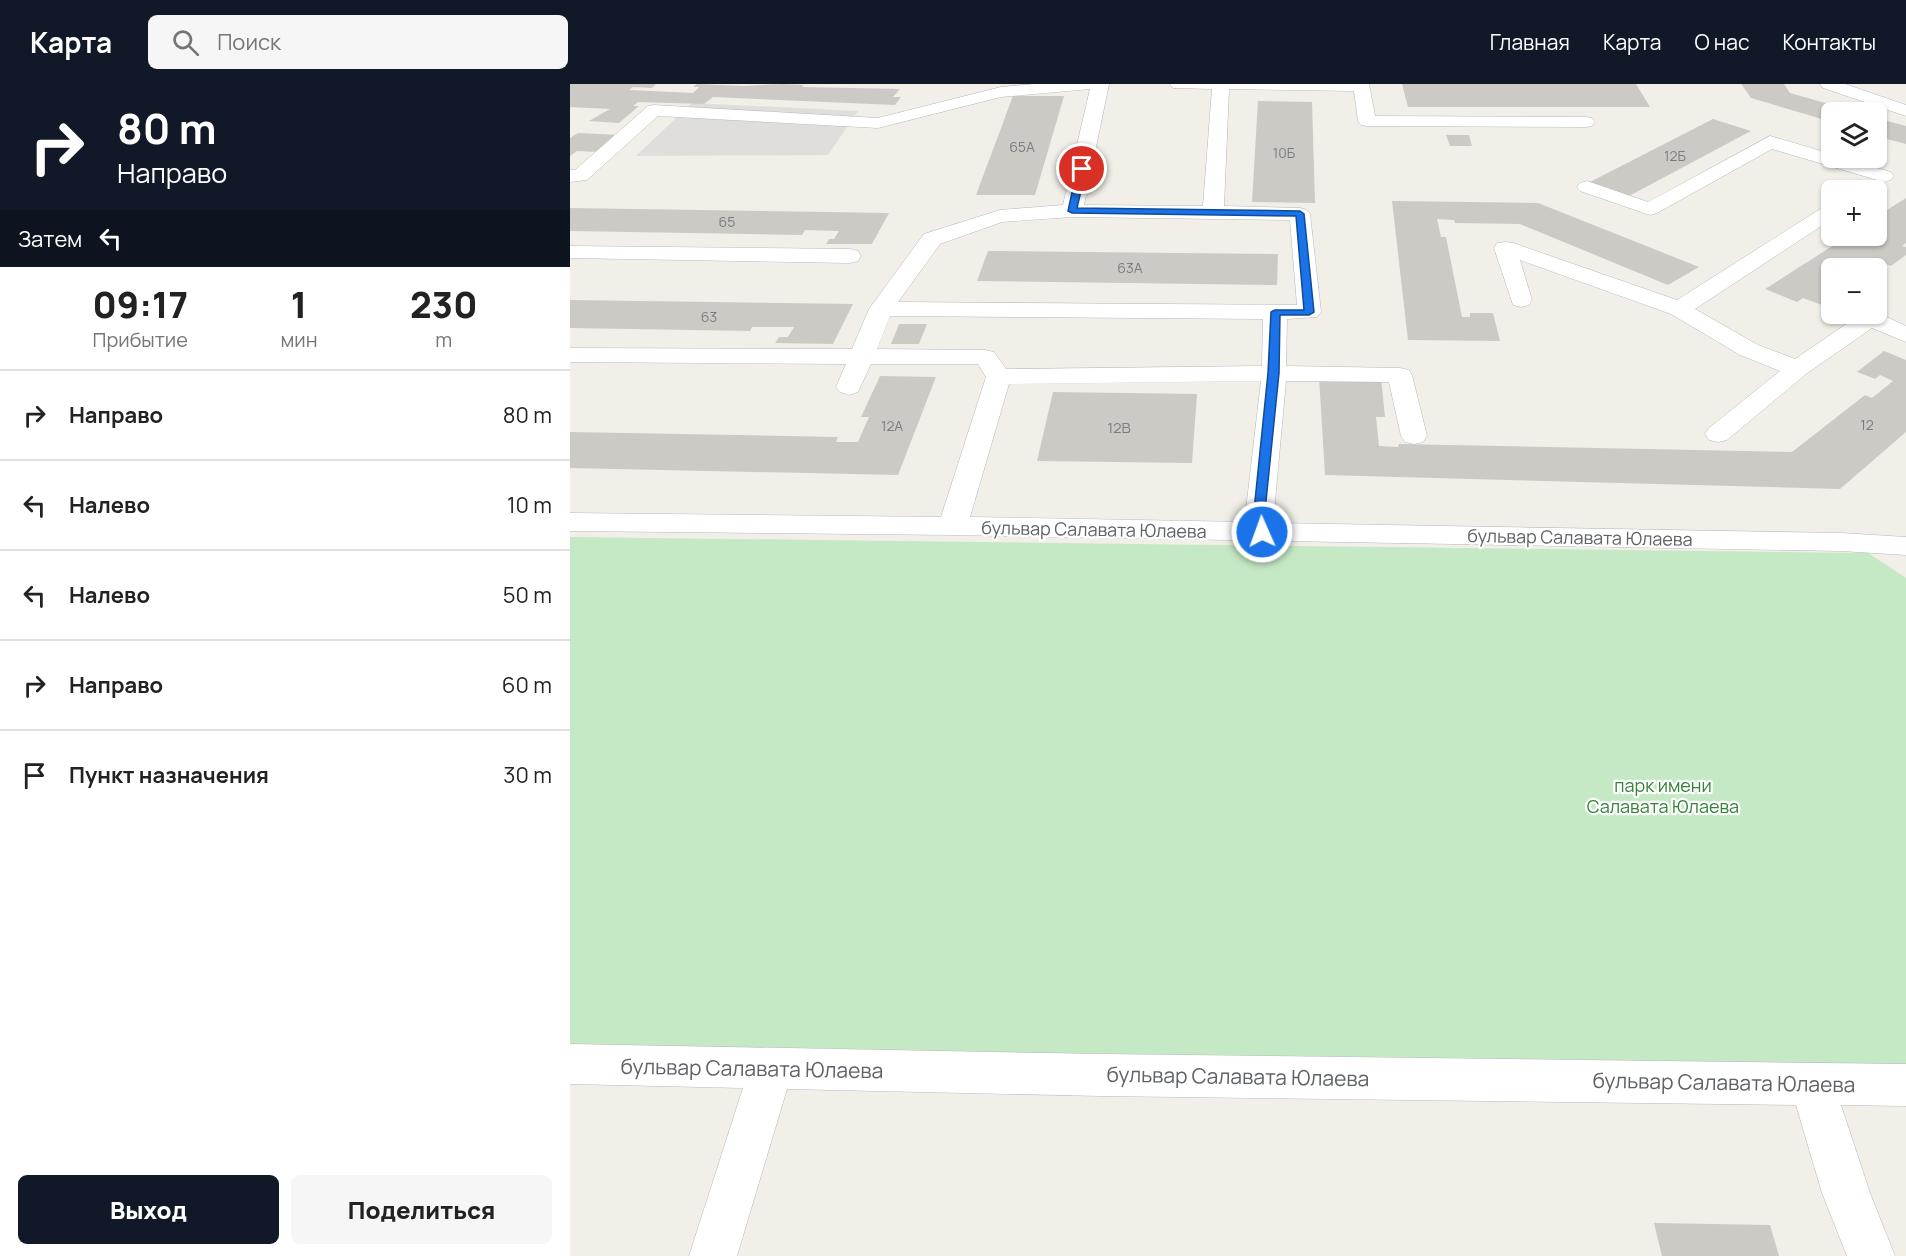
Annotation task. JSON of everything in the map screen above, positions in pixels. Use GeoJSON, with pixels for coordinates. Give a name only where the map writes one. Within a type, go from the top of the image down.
{"type":"FeatureCollection","features":[{"type":"Feature","properties":{"kind":"street"},"geometry":{"type":"LineString","coordinates":[[570,176],[580,176],[654,110],[878,123],[1001,92],[1093,84]]}},
{"type":"Feature","properties":{"kind":"street"},"geometry":{"type":"LineString","coordinates":[[1072,211],[1100,84]]}},
{"type":"Feature","properties":{"kind":"street"},"geometry":{"type":"LineString","coordinates":[[1179,84],[1362,86],[1367,121],[1586,122]]}},
{"type":"Feature","properties":{"kind":"street"},"geometry":{"type":"LineString","coordinates":[[1213,212],[1220,84]]}},
{"type":"Feature","properties":{"kind":"street"},"geometry":{"type":"LineString","coordinates":[[1829,84],[1906,111]]}},
{"type":"Feature","properties":{"kind":"street"},"geometry":{"type":"LineString","coordinates":[[1587,187],[1650,209],[1770,142],[1891,173],[1879,180]]}},
{"type":"Feature","properties":{"kind":"street"},"geometry":{"type":"LineString","coordinates":[[849,387],[881,309],[932,239],[1000,216],[1072,211],[1300,214],[1309,312],[881,309]]}},
{"type":"Feature","properties":{"kind":"street"},"geometry":{"type":"LineString","coordinates":[[1679,309],[1821,217]]}},
{"type":"Feature","properties":{"kind":"street"},"geometry":{"type":"LineString","coordinates":[[1521,300],[1505,248],[1679,309],[1749,350],[1797,369]]}},
{"type":"Feature","properties":{"kind":"street"},"geometry":{"type":"LineString","coordinates":[[570,252],[850,256]]}},
{"type":"Feature","properties":{"kind":"street"},"geometry":{"type":"LineString","coordinates":[[1262,532],[1261,501],[1274,373],[1275,312]]}},
{"type":"Feature","properties":{"kind":"street"},"geometry":{"type":"LineString","coordinates":[[1718,434],[1797,369],[1870,318],[1906,335]]}},
{"type":"Feature","properties":{"kind":"street"},"geometry":{"type":"LineString","coordinates":[[570,355],[985,357],[999,377]]}},
{"type":"Feature","properties":{"kind":"street"},"geometry":{"type":"LineString","coordinates":[[999,377],[1274,373],[1400,375],[1414,436]]}},
{"type":"Feature","properties":{"kind":"street"},"geometry":{"type":"LineString","coordinates":[[953,526],[999,377]]}},
{"type":"Feature","properties":{"kind":"street","name":"бульвар Салавата Юлаева"},"geometry":{"type":"LineString","coordinates":[[570,522],[953,526],[1829,542],[1906,546]]}},
{"type":"Feature","properties":{"kind":"street","name":"бульвар Салавата Юлаева"},"geometry":{"type":"LineString","coordinates":[[570,1065],[1089,1075],[1906,1085]]}},
{"type":"Feature","properties":{"kind":"street"},"geometry":{"type":"LineString","coordinates":[[713,1256],[771,1068]]}},
{"type":"Feature","properties":{"kind":"street"},"geometry":{"type":"LineString","coordinates":[[1812,1083],[1846,1193],[1871,1256]]}},
{"type":"Feature","properties":{"kind":"shaded area"},"geometry":{"type":"Polygon","coordinates":[[[692,103],[858,111],[828,155],[636,156],[692,103]]]}},
{"type":"Feature","properties":{"kind":"green space","name":"парк имени Салавата Юлаева"},"geometry":{"type":"Polygon","coordinates":[[[570,537],[1868,553],[1906,578],[1906,1067],[570,1045],[570,537]]]}},
{"type":"Feature","properties":{"kind":"building"},"geometry":{"type":"Polygon","coordinates":[[[570,84],[656,84],[652,88],[633,87],[629,90],[693,93],[699,87],[693,87],[697,84],[743,86],[782,84],[804,85],[802,87],[900,89],[893,97],[901,97],[895,105],[713,97],[704,104],[638,102],[633,106],[639,106],[619,123],[589,121],[610,109],[570,107],[570,84]]]}},
{"type":"Feature","properties":{"kind":"building"},"geometry":{"type":"Polygon","coordinates":[[[1402,84],[1636,84],[1650,107],[1408,107],[1402,84]]]}},
{"type":"Feature","properties":{"kind":"building"},"geometry":{"type":"Polygon","coordinates":[[[1741,84],[1784,84],[1790,93],[1822,102],[1821,119],[1751,98],[1741,84]]]}},
{"type":"Feature","properties":{"kind":"building"},"geometry":{"type":"Polygon","coordinates":[[[1013,96],[1064,96],[1035,195],[976,195],[1013,96]]]}},
{"type":"Feature","properties":{"kind":"building"},"geometry":{"type":"Polygon","coordinates":[[[1258,101],[1312,102],[1315,203],[1252,202],[1258,101]]]}},
{"type":"Feature","properties":{"kind":"building"},"geometry":{"type":"Polygon","coordinates":[[[1713,119],[1751,131],[1629,196],[1590,182],[1713,119]]]}},
{"type":"Feature","properties":{"kind":"building"},"geometry":{"type":"Polygon","coordinates":[[[1887,121],[1906,126],[1906,144],[1887,139],[1887,121]]]}},
{"type":"Feature","properties":{"kind":"building"},"geometry":{"type":"Polygon","coordinates":[[[578,133],[619,135],[599,152],[577,151],[570,156],[570,138],[578,133]]]}},
{"type":"Feature","properties":{"kind":"building"},"geometry":{"type":"Polygon","coordinates":[[[1446,135],[1469,135],[1472,146],[1450,146],[1446,135]]]}},
{"type":"Feature","properties":{"kind":"building"},"geometry":{"type":"Polygon","coordinates":[[[1906,198],[1906,243],[1902,246],[1906,247],[1906,255],[1891,266],[1887,265],[1887,258],[1821,258],[1821,305],[1803,298],[1797,302],[1765,289],[1832,246],[1887,246],[1887,210],[1906,198]]]}},
{"type":"Feature","properties":{"kind":"building"},"geometry":{"type":"Polygon","coordinates":[[[1392,201],[1538,203],[1699,267],[1668,285],[1520,224],[1455,223],[1454,220],[1437,219],[1441,237],[1446,237],[1462,317],[1470,317],[1470,313],[1493,313],[1500,341],[1408,340],[1392,201]]]}},
{"type":"Feature","properties":{"kind":"building"},"geometry":{"type":"Polygon","coordinates":[[[570,208],[889,213],[872,244],[826,244],[829,239],[834,239],[839,231],[805,230],[802,235],[570,231],[570,208]]]}},
{"type":"Feature","properties":{"kind":"building"},"geometry":{"type":"Polygon","coordinates":[[[988,251],[1278,254],[1277,285],[977,281],[988,251]]]}},
{"type":"Feature","properties":{"kind":"building"},"geometry":{"type":"Polygon","coordinates":[[[570,300],[853,304],[833,344],[775,343],[779,337],[788,337],[794,327],[752,327],[750,331],[570,328],[570,300]]]}},
{"type":"Feature","properties":{"kind":"building"},"geometry":{"type":"Polygon","coordinates":[[[899,324],[927,324],[919,344],[891,344],[899,324]]]}},
{"type":"Feature","properties":{"kind":"building"},"geometry":{"type":"Polygon","coordinates":[[[1884,351],[1906,360],[1906,432],[1840,489],[1325,475],[1319,377],[1381,377],[1385,417],[1376,417],[1379,446],[1398,447],[1399,444],[1792,452],[1865,395],[1872,398],[1893,381],[1880,375],[1875,379],[1857,372],[1884,351]]]}},
{"type":"Feature","properties":{"kind":"building"},"geometry":{"type":"Polygon","coordinates":[[[880,376],[936,377],[898,475],[570,468],[570,432],[838,437],[836,442],[858,442],[869,417],[861,417],[880,376]]]}},
{"type":"Feature","properties":{"kind":"building"},"geometry":{"type":"Polygon","coordinates":[[[1053,392],[1197,394],[1192,463],[1037,461],[1053,392]]]}},
{"type":"Feature","properties":{"kind":"building"},"geometry":{"type":"Polygon","coordinates":[[[1654,1223],[1770,1225],[1779,1256],[1662,1256],[1654,1223]]]}},
{"type":"Feature","properties":{"kind":"route"},"geometry":{"type":"LineString","coordinates":[[1082,169],[1072,211],[1300,214],[1309,312],[1275,312],[1274,373],[1261,501],[1262,532]]}}]}
